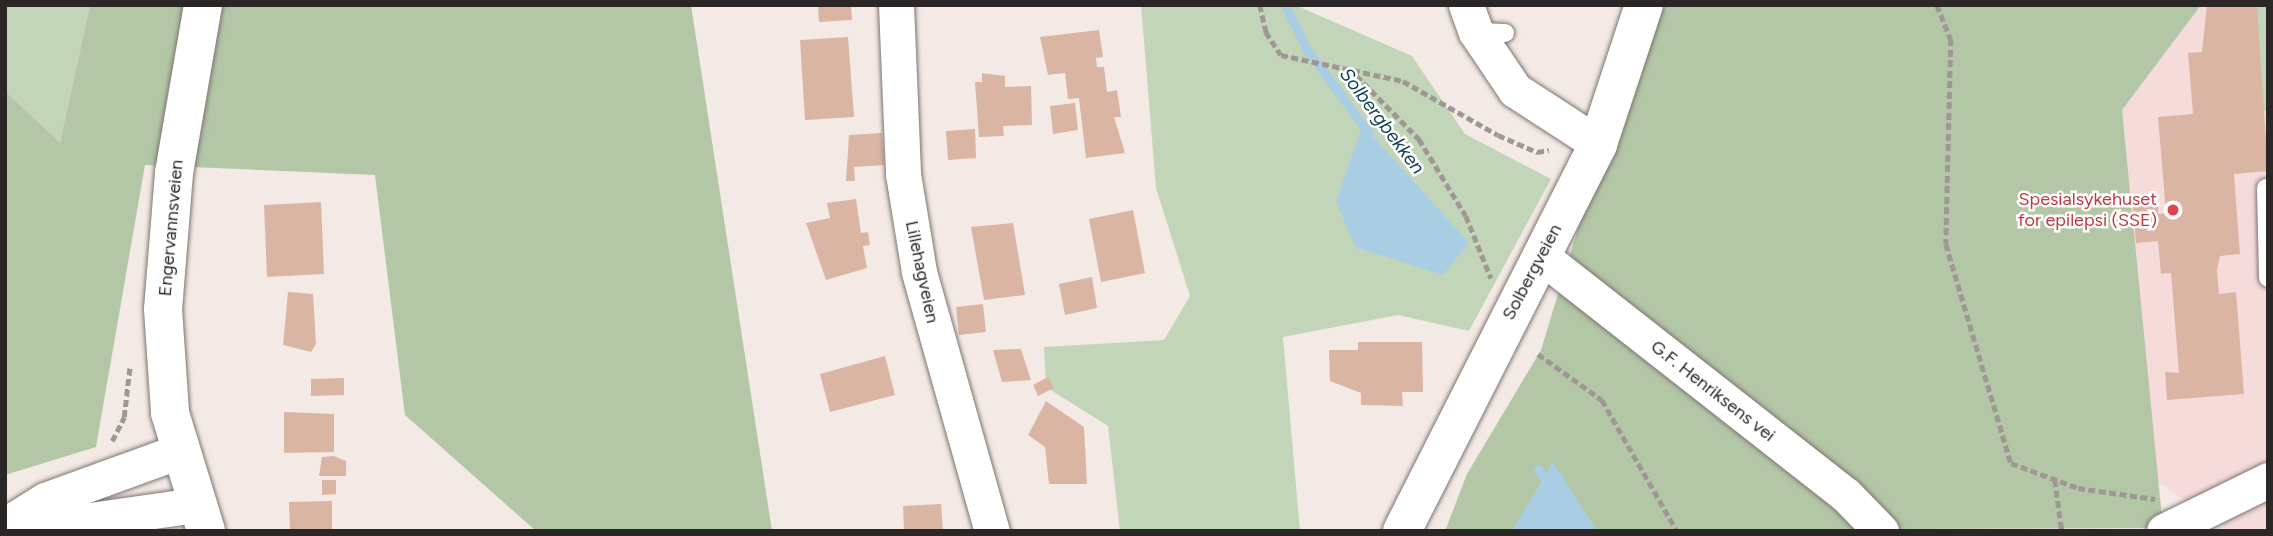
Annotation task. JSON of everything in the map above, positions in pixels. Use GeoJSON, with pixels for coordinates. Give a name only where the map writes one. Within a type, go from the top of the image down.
{"type":"FeatureCollection","features":[{"type":"Feature","properties":{"kind":"street","name":"Engervannsveien"},"geometry":{"type":"LineString","coordinates":[[200,518],[177,452],[165,368],[165,273],[174,173],[203,5]]}},
{"type":"Feature","properties":{"kind":"street","name":"Lillehagveien"},"geometry":{"type":"LineString","coordinates":[[896,5],[903,174],[919,272],[992,531]]}},
{"type":"Feature","properties":{"kind":"street","name":"Solbergveien"},"geometry":{"type":"LineString","coordinates":[[1402,531],[1598,144],[1644,5]]}},
{"type":"Feature","properties":{"kind":"street"},"geometry":{"type":"LineString","coordinates":[[1482,24],[1515,90],[1598,144]]}},
{"type":"Feature","properties":{"kind":"street","name":"G.F. Henriksens vei"},"geometry":{"type":"LineString","coordinates":[[1542,256],[1846,495],[1881,531]]}},
{"type":"Feature","properties":{"kind":"street"},"geometry":{"type":"LineString","coordinates":[[11,523],[45,500],[177,452]]}},
{"type":"Feature","properties":{"kind":"street"},"geometry":{"type":"LineString","coordinates":[[2171,526],[2268,480]]}},
{"type":"Feature","properties":{"kind":"street"},"geometry":{"type":"LineString","coordinates":[[11,523],[48,526],[200,518]]}},
{"type":"Feature","properties":{"kind":"lane"},"geometry":{"type":"LineString","coordinates":[[2266,188],[2268,278]]}},
{"type":"Feature","properties":{"kind":"path"},"geometry":{"type":"LineString","coordinates":[[1260,5],[1266,32],[1281,55],[1304,64],[1326,62],[1403,81],[1537,152],[1598,144]]}},
{"type":"Feature","properties":{"kind":"path"},"geometry":{"type":"LineString","coordinates":[[1937,5],[1951,39],[1946,244],[2011,463],[2055,479],[2155,499],[2171,526]]}},
{"type":"Feature","properties":{"kind":"path"},"geometry":{"type":"LineString","coordinates":[[1348,67],[1419,139],[1466,216],[1493,282]]}},
{"type":"Feature","properties":{"kind":"path"},"geometry":{"type":"LineString","coordinates":[[107,451],[124,417],[132,352]]}},
{"type":"Feature","properties":{"kind":"path"},"geometry":{"type":"LineString","coordinates":[[1538,354],[1602,400],[1677,531]]}},
{"type":"Feature","properties":{"kind":"path"},"geometry":{"type":"LineString","coordinates":[[2055,479],[2062,531]]}},
{"type":"Feature","properties":{"kind":"shaded area","name":"Spesialsykehuset for epilepsi (SSE)"},"geometry":{"type":"Polygon","coordinates":[[[2093,5],[2268,5],[2268,531],[2229,531],[2062,416],[2093,5]]]}},
{"type":"Feature","properties":{"kind":"green space"},"geometry":{"type":"Polygon","coordinates":[[[5,5],[90,5],[60,144],[5,91],[5,5]]]}},
{"type":"Feature","properties":{"kind":"green space"},"geometry":{"type":"Polygon","coordinates":[[[90,5],[691,5],[772,531],[536,531],[405,415],[375,175],[145,165],[96,447],[5,475],[5,91],[60,143],[90,5]]]}},
{"type":"Feature","properties":{"kind":"green space"},"geometry":{"type":"Polygon","coordinates":[[[1141,5],[1295,5],[1412,56],[1465,134],[1551,179],[1469,331],[1398,315],[1283,337],[1300,531],[1120,531],[1108,426],[1046,387],[1044,347],[1164,340],[1190,296],[1156,188],[1141,5]]]}},
{"type":"Feature","properties":{"kind":"green space"},"geometry":{"type":"Polygon","coordinates":[[[1646,5],[2201,5],[2122,110],[2163,528],[1445,531],[1467,474],[1541,350],[1646,5]]]}},
{"type":"Feature","properties":{"kind":"green space"},"geometry":{"type":"Polygon","coordinates":[[[2256,5],[2268,5],[2268,111],[2263,111],[2256,5]]]}},
{"type":"Feature","properties":{"kind":"water"},"geometry":{"type":"Polygon","coordinates":[[[1363,125],[1469,243],[1443,275],[1355,247],[1336,201],[1363,125]]]}},
{"type":"Feature","properties":{"kind":"water"},"geometry":{"type":"Polygon","coordinates":[[[1553,462],[1597,531],[1512,531],[1553,462]]]}},
{"type":"Feature","properties":{"kind":"building"},"geometry":{"type":"Polygon","coordinates":[[[818,5],[851,5],[852,20],[819,22],[818,5]]]}},
{"type":"Feature","properties":{"kind":"building"},"geometry":{"type":"Polygon","coordinates":[[[2207,5],[2257,5],[2268,171],[2234,174],[2240,254],[2220,256],[2217,270],[2219,294],[2236,292],[2244,394],[2167,400],[2165,372],[2179,373],[2171,273],[2161,274],[2158,241],[2136,243],[2133,207],[2158,205],[2158,214],[2166,213],[2158,117],[2193,114],[2188,53],[2202,52],[2207,5]]]}},
{"type":"Feature","properties":{"kind":"building"},"geometry":{"type":"Polygon","coordinates":[[[1099,30],[1103,57],[1096,58],[1097,67],[1104,67],[1107,92],[1117,90],[1121,117],[1114,117],[1125,153],[1086,158],[1079,98],[1068,99],[1065,73],[1048,75],[1040,37],[1099,30]]]}},
{"type":"Feature","properties":{"kind":"building"},"geometry":{"type":"Polygon","coordinates":[[[848,37],[854,117],[805,120],[800,40],[848,37]]]}},
{"type":"Feature","properties":{"kind":"building"},"geometry":{"type":"Polygon","coordinates":[[[982,73],[1005,76],[1005,87],[1031,86],[1032,125],[1003,126],[1004,136],[979,137],[975,82],[982,82],[982,73]]]}},
{"type":"Feature","properties":{"kind":"building"},"geometry":{"type":"Polygon","coordinates":[[[1075,103],[1078,130],[1053,134],[1050,106],[1075,103]]]}},
{"type":"Feature","properties":{"kind":"building"},"geometry":{"type":"Polygon","coordinates":[[[975,129],[976,158],[948,160],[946,131],[975,129]]]}},
{"type":"Feature","properties":{"kind":"building"},"geometry":{"type":"Polygon","coordinates":[[[882,133],[884,165],[854,167],[855,181],[846,181],[849,135],[882,133]]]}},
{"type":"Feature","properties":{"kind":"building"},"geometry":{"type":"Polygon","coordinates":[[[856,199],[861,233],[868,232],[870,245],[863,246],[867,268],[826,280],[806,223],[830,218],[827,203],[856,199]]]}},
{"type":"Feature","properties":{"kind":"building"},"geometry":{"type":"Polygon","coordinates":[[[321,202],[324,274],[267,277],[264,205],[321,202]]]}},
{"type":"Feature","properties":{"kind":"building"},"geometry":{"type":"Polygon","coordinates":[[[1133,210],[1145,273],[1101,282],[1089,219],[1133,210]]]}},
{"type":"Feature","properties":{"kind":"building"},"geometry":{"type":"Polygon","coordinates":[[[1013,223],[1025,295],[984,300],[971,227],[1013,223]]]}},
{"type":"Feature","properties":{"kind":"building"},"geometry":{"type":"Polygon","coordinates":[[[1092,277],[1097,308],[1065,315],[1059,284],[1092,277]]]}},
{"type":"Feature","properties":{"kind":"building"},"geometry":{"type":"Polygon","coordinates":[[[288,292],[313,294],[316,344],[311,352],[283,345],[288,292]]]}},
{"type":"Feature","properties":{"kind":"building"},"geometry":{"type":"Polygon","coordinates":[[[983,304],[986,332],[959,335],[956,307],[983,304]]]}},
{"type":"Feature","properties":{"kind":"building"},"geometry":{"type":"Polygon","coordinates":[[[1358,342],[1422,342],[1423,392],[1402,392],[1403,406],[1361,405],[1361,393],[1330,381],[1329,350],[1358,350],[1358,342]]]}},
{"type":"Feature","properties":{"kind":"building"},"geometry":{"type":"Polygon","coordinates":[[[1021,349],[1031,380],[1002,382],[993,350],[1021,349]]]}},
{"type":"Feature","properties":{"kind":"building"},"geometry":{"type":"Polygon","coordinates":[[[885,356],[895,395],[830,412],[820,374],[885,356]]]}},
{"type":"Feature","properties":{"kind":"building"},"geometry":{"type":"Polygon","coordinates":[[[1048,377],[1054,388],[1038,396],[1033,385],[1048,377]]]}},
{"type":"Feature","properties":{"kind":"building"},"geometry":{"type":"Polygon","coordinates":[[[344,378],[344,395],[311,396],[311,379],[344,378]]]}},
{"type":"Feature","properties":{"kind":"building"},"geometry":{"type":"Polygon","coordinates":[[[1046,401],[1084,427],[1087,484],[1049,484],[1045,447],[1028,435],[1046,401]]]}},
{"type":"Feature","properties":{"kind":"building"},"geometry":{"type":"Polygon","coordinates":[[[284,412],[334,414],[334,452],[284,453],[284,412]]]}},
{"type":"Feature","properties":{"kind":"building"},"geometry":{"type":"Polygon","coordinates":[[[334,456],[346,461],[346,476],[319,476],[322,457],[334,456]]]}},
{"type":"Feature","properties":{"kind":"building"},"geometry":{"type":"Polygon","coordinates":[[[322,480],[336,480],[336,494],[322,495],[322,480]]]}},
{"type":"Feature","properties":{"kind":"building"},"geometry":{"type":"Polygon","coordinates":[[[332,501],[332,531],[290,531],[289,502],[332,501]]]}},
{"type":"Feature","properties":{"kind":"building"},"geometry":{"type":"Polygon","coordinates":[[[941,504],[943,531],[904,531],[903,506],[941,504]]]}},
{"type":"Feature","properties":{"kind":"waterway","name":"Solbergbekken"},"geometry":{"type":"LineString","coordinates":[[1285,5],[1306,48],[1369,133]]}},
{"type":"Feature","properties":{"kind":"waterway","name":"Solbergbekken"},"geometry":{"type":"LineString","coordinates":[[1538,469],[1548,485]]}},
{"type":"Feature","properties":{"kind":"place","name":"Spesialsykehuset for epilepsi (SSE)"},"geometry":{"type":"Point","coordinates":[2173,210]}}]}
